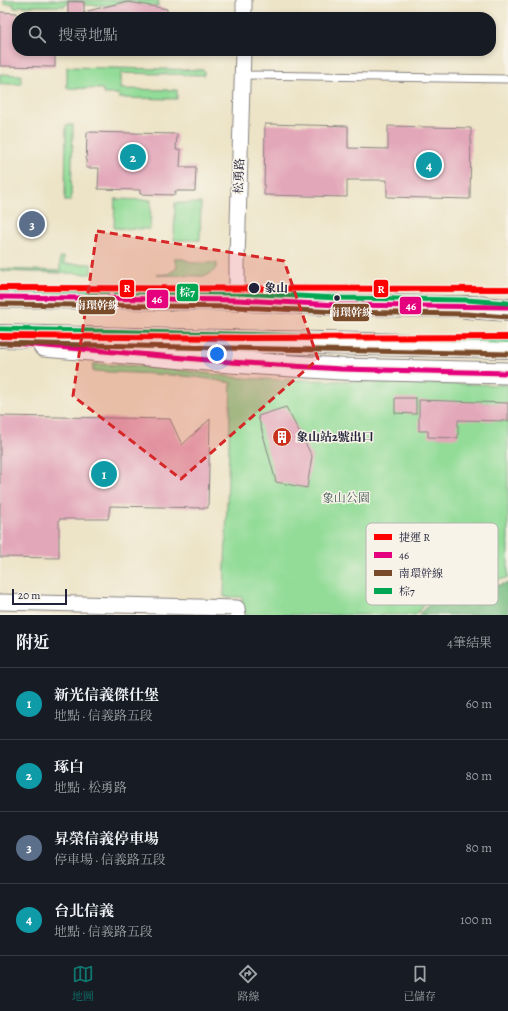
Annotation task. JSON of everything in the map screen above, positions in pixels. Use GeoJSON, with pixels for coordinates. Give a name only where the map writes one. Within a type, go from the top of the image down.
{"type":"FeatureCollection","features":[{"type":"Feature","properties":{"kind":"highway"},"geometry":{"type":"LineString","coordinates":[[466,307],[508,310]]}},
{"type":"Feature","properties":{"kind":"highway"},"geometry":{"type":"LineString","coordinates":[[0,336],[508,347]]}},
{"type":"Feature","properties":{"kind":"main road"},"geometry":{"type":"LineString","coordinates":[[0,297],[237,300],[345,305],[508,307]]}},
{"type":"Feature","properties":{"kind":"main road"},"geometry":{"type":"LineString","coordinates":[[0,342],[223,361],[341,369],[508,373]]}},
{"type":"Feature","properties":{"kind":"street"},"geometry":{"type":"LineString","coordinates":[[244,0],[244,12]]}},
{"type":"Feature","properties":{"kind":"street","name":"松勇路"},"geometry":{"type":"LineString","coordinates":[[237,300],[243,56]]}},
{"type":"Feature","properties":{"kind":"street"},"geometry":{"type":"LineString","coordinates":[[0,602],[69,609],[231,612]]}},
{"type":"Feature","properties":{"kind":"lane"},"geometry":{"type":"LineString","coordinates":[[242,75],[508,79]]}},
{"type":"Feature","properties":{"kind":"highlighted area"},"geometry":{"type":"Polygon","coordinates":[[[97,231],[284,261],[318,359],[181,479],[73,396],[97,231]]]}},
{"type":"Feature","properties":{"kind":"green space"},"geometry":{"type":"Polygon","coordinates":[[[4,0],[159,0],[158,6],[143,6],[129,2],[111,5],[84,5],[84,2],[68,1],[68,4],[65,4],[65,6],[20,6],[14,8],[14,4],[4,4],[4,0]]]}},
{"type":"Feature","properties":{"kind":"green space"},"geometry":{"type":"Polygon","coordinates":[[[67,67],[204,70],[204,75],[121,73],[121,89],[177,90],[177,99],[119,98],[119,94],[103,94],[103,89],[67,88],[67,67]]]}},
{"type":"Feature","properties":{"kind":"green space"},"geometry":{"type":"Polygon","coordinates":[[[0,74],[21,75],[21,84],[0,84],[0,74]]]}},
{"type":"Feature","properties":{"kind":"green space"},"geometry":{"type":"Polygon","coordinates":[[[66,125],[73,125],[71,201],[65,201],[66,125]]]}},
{"type":"Feature","properties":{"kind":"green space"},"geometry":{"type":"Polygon","coordinates":[[[115,199],[151,200],[150,229],[114,228],[115,199]]]}},
{"type":"Feature","properties":{"kind":"green space"},"geometry":{"type":"Polygon","coordinates":[[[175,203],[201,203],[200,240],[174,240],[175,203]]]}},
{"type":"Feature","properties":{"kind":"green space"},"geometry":{"type":"Polygon","coordinates":[[[60,257],[64,257],[64,264],[91,264],[91,274],[0,271],[0,269],[60,271],[60,257]]]}},
{"type":"Feature","properties":{"kind":"green space"},"geometry":{"type":"Polygon","coordinates":[[[174,259],[183,259],[193,263],[217,263],[217,265],[213,271],[206,276],[157,275],[168,274],[176,269],[177,266],[174,259]]]}},
{"type":"Feature","properties":{"kind":"green space","name":"象山公園"},"geometry":{"type":"Polygon","coordinates":[[[93,364],[159,367],[255,379],[508,385],[508,578],[498,580],[498,523],[366,523],[366,605],[424,605],[416,615],[242,615],[242,597],[224,597],[231,383],[197,377],[163,374],[93,371],[93,364]]]}},
{"type":"Feature","properties":{"kind":"green space"},"geometry":{"type":"Polygon","coordinates":[[[508,583],[508,615],[418,615],[429,605],[498,605],[498,585],[508,583]]]}},
{"type":"Feature","properties":{"kind":"building"},"geometry":{"type":"Polygon","coordinates":[[[68,1],[84,2],[84,12],[68,12],[68,1]]]}},
{"type":"Feature","properties":{"kind":"building"},"geometry":{"type":"Polygon","coordinates":[[[129,2],[167,9],[167,12],[84,12],[129,2]]]}},
{"type":"Feature","properties":{"kind":"building"},"geometry":{"type":"Polygon","coordinates":[[[0,12],[12,13],[12,56],[55,56],[55,67],[0,66],[0,12]]]}},
{"type":"Feature","properties":{"kind":"building"},"geometry":{"type":"Polygon","coordinates":[[[265,124],[348,126],[348,148],[388,149],[388,126],[471,128],[470,199],[387,197],[387,180],[347,180],[347,197],[264,195],[265,124]]]}},
{"type":"Feature","properties":{"kind":"building"},"geometry":{"type":"Polygon","coordinates":[[[87,132],[177,134],[176,150],[181,150],[180,167],[196,167],[195,191],[175,191],[175,195],[140,194],[140,190],[98,189],[99,168],[86,168],[87,132]]]}},
{"type":"Feature","properties":{"kind":"building"},"geometry":{"type":"Polygon","coordinates":[[[395,398],[416,398],[416,414],[395,413],[395,398]]]}},
{"type":"Feature","properties":{"kind":"building"},"geometry":{"type":"Polygon","coordinates":[[[419,400],[508,403],[508,421],[458,420],[458,438],[428,437],[428,431],[419,431],[419,400]]]}},
{"type":"Feature","properties":{"kind":"building","name":"象山站2號出口"},"geometry":{"type":"Polygon","coordinates":[[[286,407],[312,456],[307,488],[276,482],[258,416],[286,407]]]}},
{"type":"Feature","properties":{"kind":"building"},"geometry":{"type":"Polygon","coordinates":[[[0,416],[170,419],[182,445],[210,419],[208,508],[110,506],[108,519],[59,519],[59,558],[0,557],[0,416]]]}},
{"type":"Feature","properties":{"kind":"metro line","name":"R"},"geometry":{"type":"LineString","coordinates":[[0,288],[508,289]]}},
{"type":"Feature","properties":{"kind":"metro line","name":"R"},"geometry":{"type":"LineString","coordinates":[[0,336],[251,338],[508,337]]}},
{"type":"Feature","properties":{"kind":"transit line","name":"棕7"},"geometry":{"type":"LineString","coordinates":[[0,290],[237,293],[338,298],[466,300],[508,303]]}},
{"type":"Feature","properties":{"kind":"transit line","name":"46"},"geometry":{"type":"LineString","coordinates":[[0,297],[237,300],[338,305],[508,307]]}},
{"type":"Feature","properties":{"kind":"transit line","name":"南環幹線"},"geometry":{"type":"LineString","coordinates":[[0,304],[237,307],[338,312],[466,314],[508,317]]}},
{"type":"Feature","properties":{"kind":"transit line","name":"棕7"},"geometry":{"type":"LineString","coordinates":[[0,329],[508,340]]}},
{"type":"Feature","properties":{"kind":"transit line","name":"46"},"geometry":{"type":"LineString","coordinates":[[0,342],[231,362],[341,369],[508,373]]}},
{"type":"Feature","properties":{"kind":"transit line","name":"南環幹線"},"geometry":{"type":"LineString","coordinates":[[0,343],[508,354]]}},
{"type":"Feature","properties":{"kind":"place","name":"琢白"},"geometry":{"type":"Point","coordinates":[133,157]}},
{"type":"Feature","properties":{"kind":"place","name":"台北信義"},"geometry":{"type":"Point","coordinates":[429,165]}},
{"type":"Feature","properties":{"kind":"place","name":"昇榮信義停車場"},"geometry":{"type":"Point","coordinates":[32,224]}},
{"type":"Feature","properties":{"kind":"place","name":"象山"},"geometry":{"type":"Point","coordinates":[254,288]}},
{"type":"Feature","properties":{"kind":"place","name":"象山站2號出口"},"geometry":{"type":"Point","coordinates":[282,437]}},
{"type":"Feature","properties":{"kind":"place","name":"新光信義傑仕堡"},"geometry":{"type":"Point","coordinates":[104,474]}}]}
